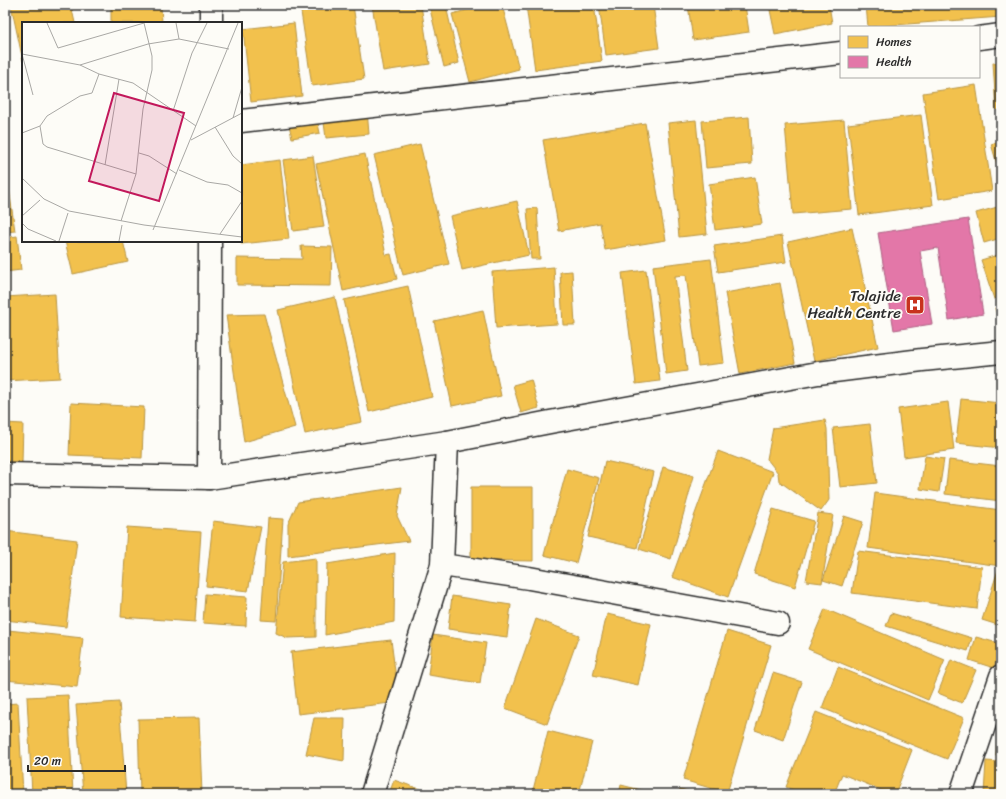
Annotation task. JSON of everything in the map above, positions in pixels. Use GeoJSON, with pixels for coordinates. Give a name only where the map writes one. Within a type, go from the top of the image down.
{"type":"FeatureCollection","features":[{"type":"Feature","properties":{"kind":"street"},"geometry":{"type":"LineString","coordinates":[[211,5],[211,22]]}},
{"type":"Feature","properties":{"kind":"street"},"geometry":{"type":"LineString","coordinates":[[980,38],[1001,35]]}},
{"type":"Feature","properties":{"kind":"street"},"geometry":{"type":"LineString","coordinates":[[242,121],[840,53]]}},
{"type":"Feature","properties":{"kind":"street"},"geometry":{"type":"LineString","coordinates":[[209,478],[210,242]]}},
{"type":"Feature","properties":{"kind":"street"},"geometry":{"type":"LineString","coordinates":[[5,474],[209,478],[447,442],[818,373],[1001,352]]}},
{"type":"Feature","properties":{"kind":"street"},"geometry":{"type":"LineString","coordinates":[[372,794],[442,565],[447,442]]}},
{"type":"Feature","properties":{"kind":"street"},"geometry":{"type":"LineString","coordinates":[[442,565],[529,578],[778,623]]}},
{"type":"Feature","properties":{"kind":"street"},"geometry":{"type":"LineString","coordinates":[[962,794],[1000,680]]}},
{"type":"Feature","properties":{"kind":"building: Homes"},"geometry":{"type":"Polygon","coordinates":[[[11,5],[71,5],[75,22],[22,22],[22,56],[11,5]]]}},
{"type":"Feature","properties":{"kind":"building: Homes"},"geometry":{"type":"Polygon","coordinates":[[[111,5],[161,5],[162,22],[111,22],[111,5]]]}},
{"type":"Feature","properties":{"kind":"building: Homes"},"geometry":{"type":"Polygon","coordinates":[[[239,5],[265,5],[240,8],[239,5]]]}},
{"type":"Feature","properties":{"kind":"building: Homes"},"geometry":{"type":"Polygon","coordinates":[[[300,5],[353,5],[364,79],[312,86],[300,5]]]}},
{"type":"Feature","properties":{"kind":"building: Homes"},"geometry":{"type":"Polygon","coordinates":[[[372,5],[421,5],[430,64],[383,71],[372,5]]]}},
{"type":"Feature","properties":{"kind":"building: Homes"},"geometry":{"type":"Polygon","coordinates":[[[429,5],[451,5],[446,6],[459,63],[444,67],[429,5]]]}},
{"type":"Feature","properties":{"kind":"building: Homes"},"geometry":{"type":"Polygon","coordinates":[[[486,5],[502,5],[519,69],[470,82],[452,14],[486,5]]]}},
{"type":"Feature","properties":{"kind":"building: Homes"},"geometry":{"type":"Polygon","coordinates":[[[526,5],[594,5],[602,61],[535,70],[526,5]]]}},
{"type":"Feature","properties":{"kind":"building: Homes"},"geometry":{"type":"Polygon","coordinates":[[[599,5],[653,5],[659,48],[606,55],[599,5]]]}},
{"type":"Feature","properties":{"kind":"building: Homes"},"geometry":{"type":"Polygon","coordinates":[[[688,5],[745,5],[749,32],[693,40],[688,5]]]}},
{"type":"Feature","properties":{"kind":"building: Homes"},"geometry":{"type":"Polygon","coordinates":[[[769,5],[829,5],[832,23],[775,34],[769,5]]]}},
{"type":"Feature","properties":{"kind":"building: Homes"},"geometry":{"type":"Polygon","coordinates":[[[866,5],[1001,5],[1001,17],[868,26],[866,5]]]}},
{"type":"Feature","properties":{"kind":"building: Homes"},"geometry":{"type":"Polygon","coordinates":[[[294,23],[302,96],[251,102],[243,29],[294,23]]]}},
{"type":"Feature","properties":{"kind":"building: Homes"},"geometry":{"type":"Polygon","coordinates":[[[993,63],[1001,63],[1001,109],[996,110],[993,63]]]}},
{"type":"Feature","properties":{"kind":"building: Homes"},"geometry":{"type":"Polygon","coordinates":[[[976,85],[992,191],[939,199],[923,93],[976,85]]]}},
{"type":"Feature","properties":{"kind":"building: Homes"},"geometry":{"type":"Polygon","coordinates":[[[367,110],[369,134],[326,138],[323,115],[367,110]]]}},
{"type":"Feature","properties":{"kind":"building: Homes"},"geometry":{"type":"Polygon","coordinates":[[[921,115],[933,205],[859,215],[848,124],[921,115]]]}},
{"type":"Feature","properties":{"kind":"building: Homes"},"geometry":{"type":"Polygon","coordinates":[[[749,117],[752,164],[706,168],[702,121],[749,117]]]}},
{"type":"Feature","properties":{"kind":"building: Homes"},"geometry":{"type":"Polygon","coordinates":[[[317,119],[320,133],[292,138],[289,125],[317,119]]]}},
{"type":"Feature","properties":{"kind":"building: Homes"},"geometry":{"type":"Polygon","coordinates":[[[696,120],[707,234],[679,237],[668,123],[696,120]]]}},
{"type":"Feature","properties":{"kind":"building: Homes"},"geometry":{"type":"Polygon","coordinates":[[[844,120],[852,209],[793,214],[785,125],[844,120]]]}},
{"type":"Feature","properties":{"kind":"building: Homes"},"geometry":{"type":"Polygon","coordinates":[[[645,123],[666,240],[605,250],[600,223],[559,231],[543,140],[645,123]]]}},
{"type":"Feature","properties":{"kind":"building: Homes"},"geometry":{"type":"Polygon","coordinates":[[[1001,141],[1001,177],[991,144],[1001,141]]]}},
{"type":"Feature","properties":{"kind":"building: Homes"},"geometry":{"type":"Polygon","coordinates":[[[420,144],[449,264],[403,275],[374,155],[420,144]]]}},
{"type":"Feature","properties":{"kind":"building: Homes"},"geometry":{"type":"Polygon","coordinates":[[[365,154],[386,255],[391,254],[397,279],[343,291],[316,164],[365,154]]]}},
{"type":"Feature","properties":{"kind":"building: Homes"},"geometry":{"type":"Polygon","coordinates":[[[313,156],[324,227],[293,231],[283,160],[313,156]]]}},
{"type":"Feature","properties":{"kind":"building: Homes"},"geometry":{"type":"Polygon","coordinates":[[[5,160],[15,231],[5,232],[5,160]]]}},
{"type":"Feature","properties":{"kind":"building: Homes"},"geometry":{"type":"Polygon","coordinates":[[[280,160],[289,239],[241,244],[242,165],[280,160]]]}},
{"type":"Feature","properties":{"kind":"building: Homes"},"geometry":{"type":"Polygon","coordinates":[[[755,177],[762,224],[715,230],[709,184],[755,177]]]}},
{"type":"Feature","properties":{"kind":"building: Homes"},"geometry":{"type":"Polygon","coordinates":[[[517,201],[529,255],[462,270],[450,216],[517,201]]]}},
{"type":"Feature","properties":{"kind":"building: Homes"},"geometry":{"type":"Polygon","coordinates":[[[1001,206],[1001,238],[984,243],[976,213],[1001,206]]]}},
{"type":"Feature","properties":{"kind":"building: Homes"},"geometry":{"type":"Polygon","coordinates":[[[537,208],[540,259],[531,259],[527,209],[537,208]]]}},
{"type":"Feature","properties":{"kind":"building: Homes"},"geometry":{"type":"Polygon","coordinates":[[[852,228],[878,347],[814,361],[788,242],[852,228]]]}},
{"type":"Feature","properties":{"kind":"building: Homes"},"geometry":{"type":"Polygon","coordinates":[[[17,236],[21,270],[5,272],[5,238],[17,236]]]}},
{"type":"Feature","properties":{"kind":"building: Homes"},"geometry":{"type":"Polygon","coordinates":[[[782,236],[786,262],[718,272],[714,246],[782,236]]]}},
{"type":"Feature","properties":{"kind":"building: Homes"},"geometry":{"type":"Polygon","coordinates":[[[65,242],[123,242],[128,262],[73,274],[65,242]]]}},
{"type":"Feature","properties":{"kind":"building: Homes"},"geometry":{"type":"Polygon","coordinates":[[[301,246],[332,247],[331,286],[237,285],[237,258],[302,259],[301,246]]]}},
{"type":"Feature","properties":{"kind":"building: Homes"},"geometry":{"type":"Polygon","coordinates":[[[1001,254],[1001,297],[994,299],[981,260],[1001,254]]]}},
{"type":"Feature","properties":{"kind":"building: Homes"},"geometry":{"type":"Polygon","coordinates":[[[711,259],[724,363],[698,366],[686,275],[675,276],[687,371],[666,374],[653,266],[711,259]]]}},
{"type":"Feature","properties":{"kind":"building: Homes"},"geometry":{"type":"Polygon","coordinates":[[[554,267],[557,324],[496,328],[492,272],[554,267]]]}},
{"type":"Feature","properties":{"kind":"building: Homes"},"geometry":{"type":"Polygon","coordinates":[[[646,270],[660,381],[636,384],[622,273],[646,270]]]}},
{"type":"Feature","properties":{"kind":"building: Homes"},"geometry":{"type":"Polygon","coordinates":[[[572,271],[575,325],[563,325],[560,272],[572,271]]]}},
{"type":"Feature","properties":{"kind":"building: Homes"},"geometry":{"type":"Polygon","coordinates":[[[780,283],[795,363],[740,374],[725,293],[780,283]]]}},
{"type":"Feature","properties":{"kind":"building: Homes"},"geometry":{"type":"Polygon","coordinates":[[[408,286],[432,397],[369,412],[344,300],[408,286]]]}},
{"type":"Feature","properties":{"kind":"building: Homes"},"geometry":{"type":"Polygon","coordinates":[[[55,294],[60,378],[5,381],[5,297],[55,294]]]}},
{"type":"Feature","properties":{"kind":"building: Homes"},"geometry":{"type":"Polygon","coordinates":[[[335,297],[362,422],[305,434],[278,310],[335,297]]]}},
{"type":"Feature","properties":{"kind":"building: Homes"},"geometry":{"type":"Polygon","coordinates":[[[1001,306],[1001,329],[995,308],[1001,306]]]}},
{"type":"Feature","properties":{"kind":"building: Homes"},"geometry":{"type":"Polygon","coordinates":[[[483,310],[501,396],[452,406],[434,321],[483,310]]]}},
{"type":"Feature","properties":{"kind":"building: Homes"},"geometry":{"type":"Polygon","coordinates":[[[264,314],[295,427],[244,442],[226,315],[264,314]]]}},
{"type":"Feature","properties":{"kind":"building: Homes"},"geometry":{"type":"Polygon","coordinates":[[[531,380],[539,408],[521,413],[513,385],[531,380]]]}},
{"type":"Feature","properties":{"kind":"building: Homes"},"geometry":{"type":"Polygon","coordinates":[[[961,399],[1001,403],[1001,448],[956,443],[961,399]]]}},
{"type":"Feature","properties":{"kind":"building: Homes"},"geometry":{"type":"Polygon","coordinates":[[[948,402],[954,450],[904,457],[898,409],[948,402]]]}},
{"type":"Feature","properties":{"kind":"building: Homes"},"geometry":{"type":"Polygon","coordinates":[[[71,403],[144,407],[142,458],[69,455],[71,403]]]}},
{"type":"Feature","properties":{"kind":"building: Homes"},"geometry":{"type":"Polygon","coordinates":[[[825,420],[827,429],[829,500],[821,511],[779,481],[778,473],[767,459],[773,428],[825,420]]]}},
{"type":"Feature","properties":{"kind":"building: Homes"},"geometry":{"type":"Polygon","coordinates":[[[5,423],[23,424],[22,462],[5,461],[5,423]]]}},
{"type":"Feature","properties":{"kind":"building: Homes"},"geometry":{"type":"Polygon","coordinates":[[[870,424],[877,483],[840,487],[833,428],[870,424]]]}},
{"type":"Feature","properties":{"kind":"building: Homes"},"geometry":{"type":"Polygon","coordinates":[[[718,451],[773,472],[728,597],[672,577],[718,451]]]}},
{"type":"Feature","properties":{"kind":"building: Homes"},"geometry":{"type":"Polygon","coordinates":[[[925,456],[944,459],[939,492],[920,489],[925,456]]]}},
{"type":"Feature","properties":{"kind":"building: Homes"},"geometry":{"type":"Polygon","coordinates":[[[949,460],[1001,466],[1001,501],[945,494],[949,460]]]}},
{"type":"Feature","properties":{"kind":"building: Homes"},"geometry":{"type":"Polygon","coordinates":[[[605,461],[654,472],[637,548],[588,537],[605,461]]]}},
{"type":"Feature","properties":{"kind":"building: Homes"},"geometry":{"type":"Polygon","coordinates":[[[663,467],[694,476],[671,559],[639,549],[663,467]]]}},
{"type":"Feature","properties":{"kind":"building: Homes"},"geometry":{"type":"Polygon","coordinates":[[[567,469],[599,478],[576,563],[544,555],[567,469]]]}},
{"type":"Feature","properties":{"kind":"building: Homes"},"geometry":{"type":"Polygon","coordinates":[[[402,487],[397,516],[409,541],[288,556],[288,524],[298,502],[402,487]]]}},
{"type":"Feature","properties":{"kind":"building: Homes"},"geometry":{"type":"Polygon","coordinates":[[[471,487],[533,487],[533,561],[471,560],[471,487]]]}},
{"type":"Feature","properties":{"kind":"building: Homes"},"geometry":{"type":"Polygon","coordinates":[[[875,493],[1001,510],[1001,566],[868,548],[875,493]]]}},
{"type":"Feature","properties":{"kind":"building: Homes"},"geometry":{"type":"Polygon","coordinates":[[[773,509],[814,521],[795,587],[754,574],[773,509]]]}},
{"type":"Feature","properties":{"kind":"building: Homes"},"geometry":{"type":"Polygon","coordinates":[[[818,513],[833,515],[822,583],[806,581],[818,513]]]}},
{"type":"Feature","properties":{"kind":"building: Homes"},"geometry":{"type":"Polygon","coordinates":[[[844,516],[863,522],[842,586],[823,580],[844,516]]]}},
{"type":"Feature","properties":{"kind":"building: Homes"},"geometry":{"type":"Polygon","coordinates":[[[268,518],[283,519],[276,621],[261,620],[268,518]]]}},
{"type":"Feature","properties":{"kind":"building: Homes"},"geometry":{"type":"Polygon","coordinates":[[[213,521],[261,527],[248,591],[206,586],[213,521]]]}},
{"type":"Feature","properties":{"kind":"building: Homes"},"geometry":{"type":"Polygon","coordinates":[[[127,527],[201,532],[195,622],[121,617],[127,527]]]}},
{"type":"Feature","properties":{"kind":"building: Homes"},"geometry":{"type":"Polygon","coordinates":[[[5,531],[77,540],[66,627],[5,620],[5,531]]]}},
{"type":"Feature","properties":{"kind":"building: Homes"},"geometry":{"type":"Polygon","coordinates":[[[858,551],[982,567],[977,609],[852,593],[858,551]]]}},
{"type":"Feature","properties":{"kind":"building: Homes"},"geometry":{"type":"Polygon","coordinates":[[[395,553],[394,622],[325,635],[327,564],[395,553]]]}},
{"type":"Feature","properties":{"kind":"building: Homes"},"geometry":{"type":"Polygon","coordinates":[[[316,558],[316,637],[287,638],[276,633],[283,562],[316,558]]]}},
{"type":"Feature","properties":{"kind":"building: Homes"},"geometry":{"type":"Polygon","coordinates":[[[998,570],[1001,571],[1001,626],[982,620],[998,570]]]}},
{"type":"Feature","properties":{"kind":"building: Homes"},"geometry":{"type":"Polygon","coordinates":[[[205,594],[247,597],[246,626],[203,623],[205,594]]]}},
{"type":"Feature","properties":{"kind":"building: Homes"},"geometry":{"type":"Polygon","coordinates":[[[452,596],[511,605],[507,637],[448,629],[452,596]]]}},
{"type":"Feature","properties":{"kind":"building: Homes"},"geometry":{"type":"Polygon","coordinates":[[[825,609],[945,660],[928,700],[808,649],[825,609]]]}},
{"type":"Feature","properties":{"kind":"building: Homes"},"geometry":{"type":"Polygon","coordinates":[[[891,613],[972,638],[968,651],[886,626],[891,613]]]}},
{"type":"Feature","properties":{"kind":"building: Homes"},"geometry":{"type":"Polygon","coordinates":[[[607,614],[651,624],[638,685],[593,675],[607,614]]]}},
{"type":"Feature","properties":{"kind":"building: Homes"},"geometry":{"type":"Polygon","coordinates":[[[536,619],[579,635],[547,724],[505,708],[536,619]]]}},
{"type":"Feature","properties":{"kind":"building: Homes"},"geometry":{"type":"Polygon","coordinates":[[[8,630],[83,638],[77,687],[5,680],[5,656],[8,630]]]}},
{"type":"Feature","properties":{"kind":"building: Homes"},"geometry":{"type":"Polygon","coordinates":[[[727,631],[771,645],[727,793],[683,780],[727,631]]]}},
{"type":"Feature","properties":{"kind":"building: Homes"},"geometry":{"type":"Polygon","coordinates":[[[433,635],[486,643],[480,683],[428,675],[433,635]]]}},
{"type":"Feature","properties":{"kind":"building: Homes"},"geometry":{"type":"Polygon","coordinates":[[[976,637],[1001,644],[994,668],[969,660],[976,637]]]}},
{"type":"Feature","properties":{"kind":"building: Homes"},"geometry":{"type":"Polygon","coordinates":[[[391,640],[399,702],[298,714],[291,652],[391,640]]]}},
{"type":"Feature","properties":{"kind":"building: Homes"},"geometry":{"type":"Polygon","coordinates":[[[951,660],[976,670],[962,703],[938,693],[951,660]]]}},
{"type":"Feature","properties":{"kind":"building: Homes"},"geometry":{"type":"Polygon","coordinates":[[[838,667],[964,718],[947,759],[822,708],[838,667]]]}},
{"type":"Feature","properties":{"kind":"building: Homes"},"geometry":{"type":"Polygon","coordinates":[[[773,673],[802,682],[783,740],[755,730],[773,673]]]}},
{"type":"Feature","properties":{"kind":"building: Homes"},"geometry":{"type":"Polygon","coordinates":[[[68,695],[73,794],[32,794],[27,697],[68,695]]]}},
{"type":"Feature","properties":{"kind":"building: Homes"},"geometry":{"type":"Polygon","coordinates":[[[119,702],[126,794],[83,794],[76,705],[119,702]]]}},
{"type":"Feature","properties":{"kind":"building: Homes"},"geometry":{"type":"Polygon","coordinates":[[[18,703],[23,794],[5,794],[5,704],[18,703]]]}},
{"type":"Feature","properties":{"kind":"building: Homes"},"geometry":{"type":"Polygon","coordinates":[[[1001,706],[1001,755],[996,755],[1001,706]]]}},
{"type":"Feature","properties":{"kind":"building: Homes"},"geometry":{"type":"Polygon","coordinates":[[[816,712],[912,750],[895,794],[891,794],[842,774],[834,794],[803,794],[786,787],[816,712]]]}},
{"type":"Feature","properties":{"kind":"building: Homes"},"geometry":{"type":"Polygon","coordinates":[[[199,718],[202,794],[140,794],[138,719],[199,718]]]}},
{"type":"Feature","properties":{"kind":"building: Homes"},"geometry":{"type":"Polygon","coordinates":[[[314,718],[345,718],[344,761],[306,754],[314,718]]]}},
{"type":"Feature","properties":{"kind":"building: Homes"},"geometry":{"type":"Polygon","coordinates":[[[548,731],[592,742],[579,794],[532,794],[548,731]]]}},
{"type":"Feature","properties":{"kind":"building: Homes"},"geometry":{"type":"Polygon","coordinates":[[[986,761],[1001,762],[1001,794],[984,794],[986,761]]]}},
{"type":"Feature","properties":{"kind":"building: Homes"},"geometry":{"type":"Polygon","coordinates":[[[394,780],[434,794],[389,794],[394,780]]]}},
{"type":"Feature","properties":{"kind":"building: Homes"},"geometry":{"type":"Polygon","coordinates":[[[621,785],[657,794],[619,794],[621,785]]]}},
{"type":"Feature","properties":{"kind":"building: Homes"},"geometry":{"type":"Polygon","coordinates":[[[680,789],[700,794],[679,794],[680,789]]]}},
{"type":"Feature","properties":{"kind":"building: Health"},"geometry":{"type":"Polygon","coordinates":[[[968,219],[983,314],[949,320],[938,248],[920,251],[932,324],[894,330],[878,233],[968,219]]]}},
{"type":"Feature","properties":{"kind":"place","name":"Tolajide Health Centre"},"geometry":{"type":"Point","coordinates":[915,305]}}]}
